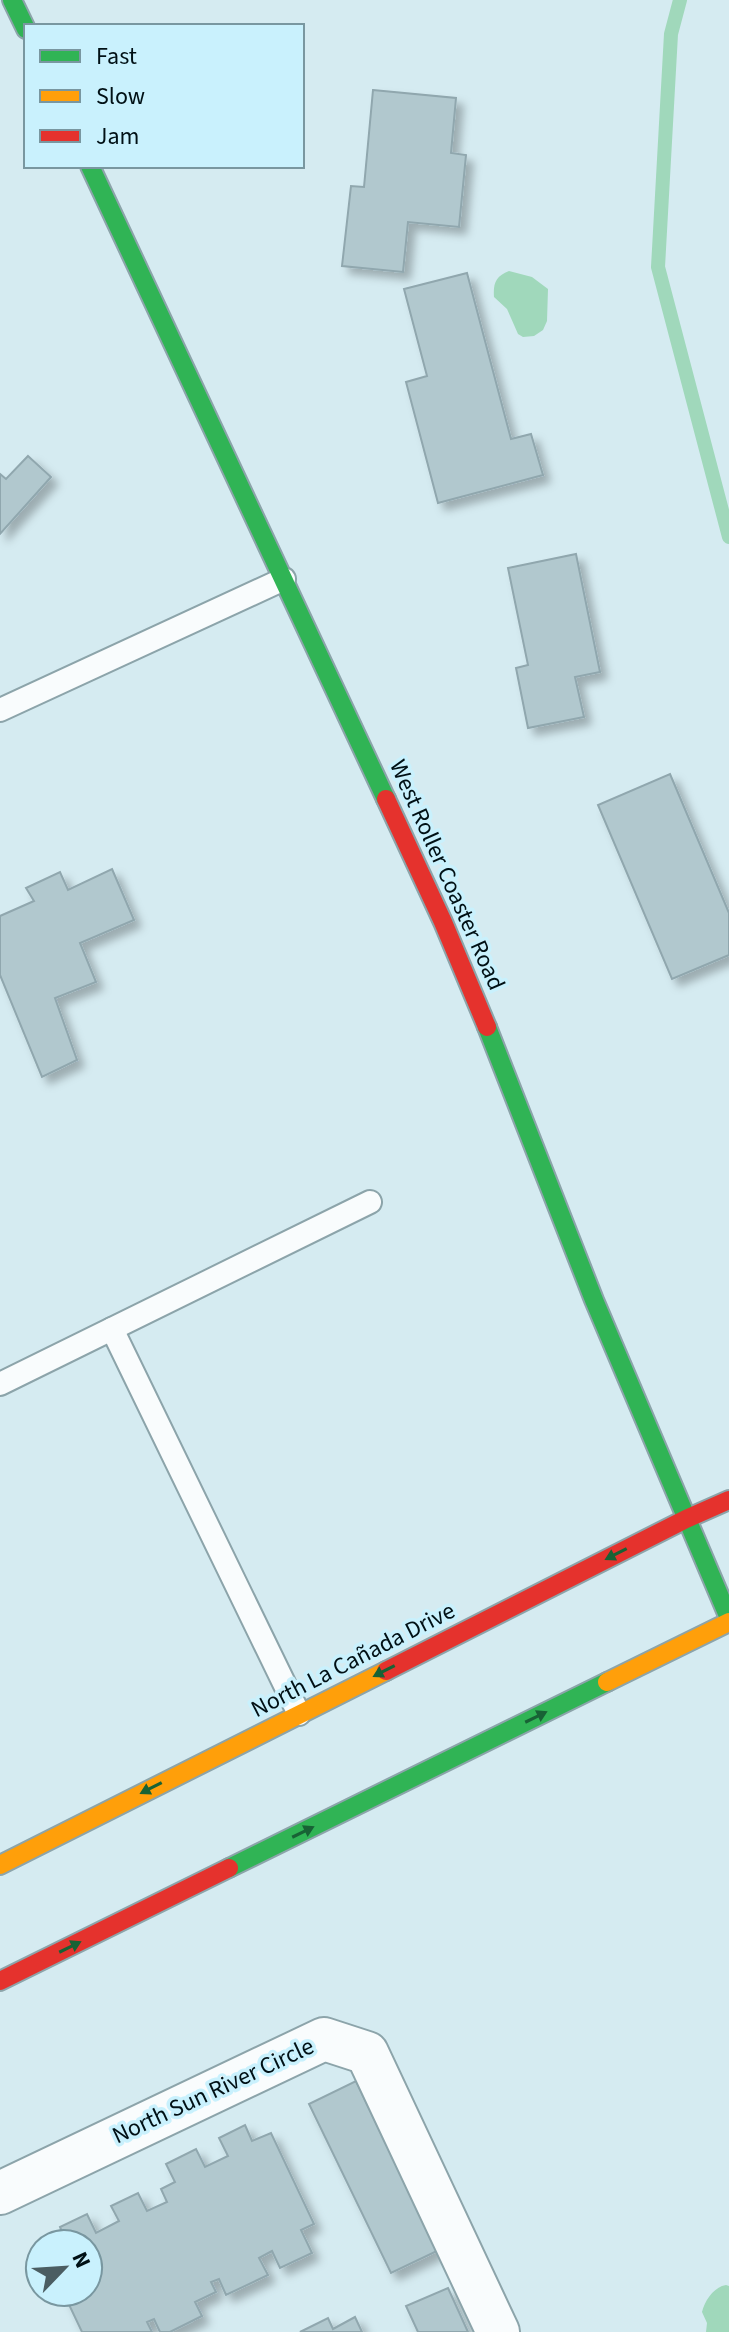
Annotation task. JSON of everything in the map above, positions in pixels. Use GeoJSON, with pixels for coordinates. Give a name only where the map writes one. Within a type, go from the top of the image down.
{"type":"FeatureCollection","features":[{"type":"Feature","properties":{"kind":"main road"},"geometry":{"type":"LineString","coordinates":[[12,0],[24,25]]}},
{"type":"Feature","properties":{"kind":"main road","name":"West Roller Coaster Road"},"geometry":{"type":"LineString","coordinates":[[91,168],[388,801],[486,1021],[551,1193],[729,1620]]}},
{"type":"Feature","properties":{"kind":"main road","name":"North La Cañada Drive"},"geometry":{"type":"LineString","coordinates":[[0,1865],[729,1500]]}},
{"type":"Feature","properties":{"kind":"main road"},"geometry":{"type":"LineString","coordinates":[[0,1981],[729,1620]]}},
{"type":"Feature","properties":{"kind":"street","name":"North Sun River Circle"},"geometry":{"type":"LineString","coordinates":[[0,2193],[324,2039],[367,2053],[498,2332]]}},
{"type":"Feature","properties":{"kind":"lane"},"geometry":{"type":"LineString","coordinates":[[0,710],[284,579]]}},
{"type":"Feature","properties":{"kind":"lane"},"geometry":{"type":"LineString","coordinates":[[0,1384],[370,1202]]}},
{"type":"Feature","properties":{"kind":"lane"},"geometry":{"type":"LineString","coordinates":[[112,1329],[299,1714]]}},
{"type":"Feature","properties":{"kind":"shaded area"},"geometry":{"type":"Polygon","coordinates":[[[509,271],[532,277],[548,289],[547,321],[543,330],[534,336],[518,334],[507,309],[494,297],[496,281],[509,271]]]}},
{"type":"Feature","properties":{"kind":"shaded area"},"geometry":{"type":"Polygon","coordinates":[[[729,2286],[729,2332],[706,2332],[703,2307],[714,2291],[729,2286]]]}},
{"type":"Feature","properties":{"kind":"building"},"geometry":{"type":"Polygon","coordinates":[[[373,90],[456,98],[451,153],[466,155],[459,227],[408,222],[403,272],[342,266],[351,186],[364,187],[373,90]]]}},
{"type":"Feature","properties":{"kind":"building"},"geometry":{"type":"Polygon","coordinates":[[[467,273],[511,439],[531,434],[543,475],[438,503],[406,382],[427,376],[404,289],[467,273]]]}},
{"type":"Feature","properties":{"kind":"building"},"geometry":{"type":"Polygon","coordinates":[[[28,456],[51,477],[0,534],[0,474],[6,479],[28,456]]]}},
{"type":"Feature","properties":{"kind":"building"},"geometry":{"type":"Polygon","coordinates":[[[576,554],[600,672],[575,677],[584,717],[528,728],[516,668],[528,665],[508,568],[576,554]]]}},
{"type":"Feature","properties":{"kind":"building"},"geometry":{"type":"Polygon","coordinates":[[[670,774],[729,913],[729,955],[672,979],[598,805],[670,774]]]}},
{"type":"Feature","properties":{"kind":"building"},"geometry":{"type":"Polygon","coordinates":[[[112,869],[134,920],[80,943],[96,982],[55,998],[77,1060],[42,1077],[0,975],[0,916],[34,901],[26,888],[60,872],[68,890],[112,869]]]}},
{"type":"Feature","properties":{"kind":"building"},"geometry":{"type":"Polygon","coordinates":[[[356,2081],[437,2251],[391,2273],[309,2104],[356,2081]]]}},
{"type":"Feature","properties":{"kind":"building"},"geometry":{"type":"Polygon","coordinates":[[[245,2125],[252,2141],[271,2133],[314,2224],[301,2230],[312,2253],[280,2268],[272,2251],[259,2258],[268,2275],[226,2295],[219,2279],[211,2282],[216,2292],[195,2302],[202,2316],[170,2332],[160,2332],[154,2319],[147,2322],[152,2332],[82,2332],[71,2308],[104,2308],[104,2229],[119,2221],[111,2206],[138,2193],[147,2211],[167,2202],[161,2189],[175,2182],[166,2164],[196,2149],[205,2167],[228,2156],[219,2138],[245,2125]]]}},
{"type":"Feature","properties":{"kind":"building"},"geometry":{"type":"Polygon","coordinates":[[[87,2214],[94,2228],[60,2228],[60,2227],[87,2214]]]}},
{"type":"Feature","properties":{"kind":"building"},"geometry":{"type":"Polygon","coordinates":[[[448,2288],[468,2332],[418,2332],[406,2306],[448,2288]]]}},
{"type":"Feature","properties":{"kind":"building"},"geometry":{"type":"Polygon","coordinates":[[[355,2317],[362,2332],[300,2332],[328,2318],[333,2329],[355,2317]]]}},
{"type":"Feature","properties":{"kind":"waterway"},"geometry":{"type":"LineString","coordinates":[[680,0],[671,34],[658,267],[729,537]]}},
{"type":"Feature","properties":{"kind":"traffic: fast"},"geometry":{"type":"LineString","coordinates":[[12,0],[24,25]]}},
{"type":"Feature","properties":{"kind":"traffic: fast"},"geometry":{"type":"LineString","coordinates":[[91,168],[386,799]]}},
{"type":"Feature","properties":{"kind":"traffic: fast"},"geometry":{"type":"LineString","coordinates":[[487,1027],[594,1300],[729,1618]]}},
{"type":"Feature","properties":{"kind":"traffic: fast"},"geometry":{"type":"LineString","coordinates":[[229,1868],[607,1682]]}},
{"type":"Feature","properties":{"kind":"traffic: slow"},"geometry":{"type":"LineString","coordinates":[[607,1682],[729,1622]]}},
{"type":"Feature","properties":{"kind":"traffic: slow"},"geometry":{"type":"LineString","coordinates":[[0,1865],[386,1671]]}},
{"type":"Feature","properties":{"kind":"traffic: jam"},"geometry":{"type":"LineString","coordinates":[[386,799],[487,1027]]}},
{"type":"Feature","properties":{"kind":"traffic: jam"},"geometry":{"type":"LineString","coordinates":[[386,1671],[729,1500]]}},
{"type":"Feature","properties":{"kind":"traffic: jam"},"geometry":{"type":"LineString","coordinates":[[0,1981],[229,1868]]}}]}
